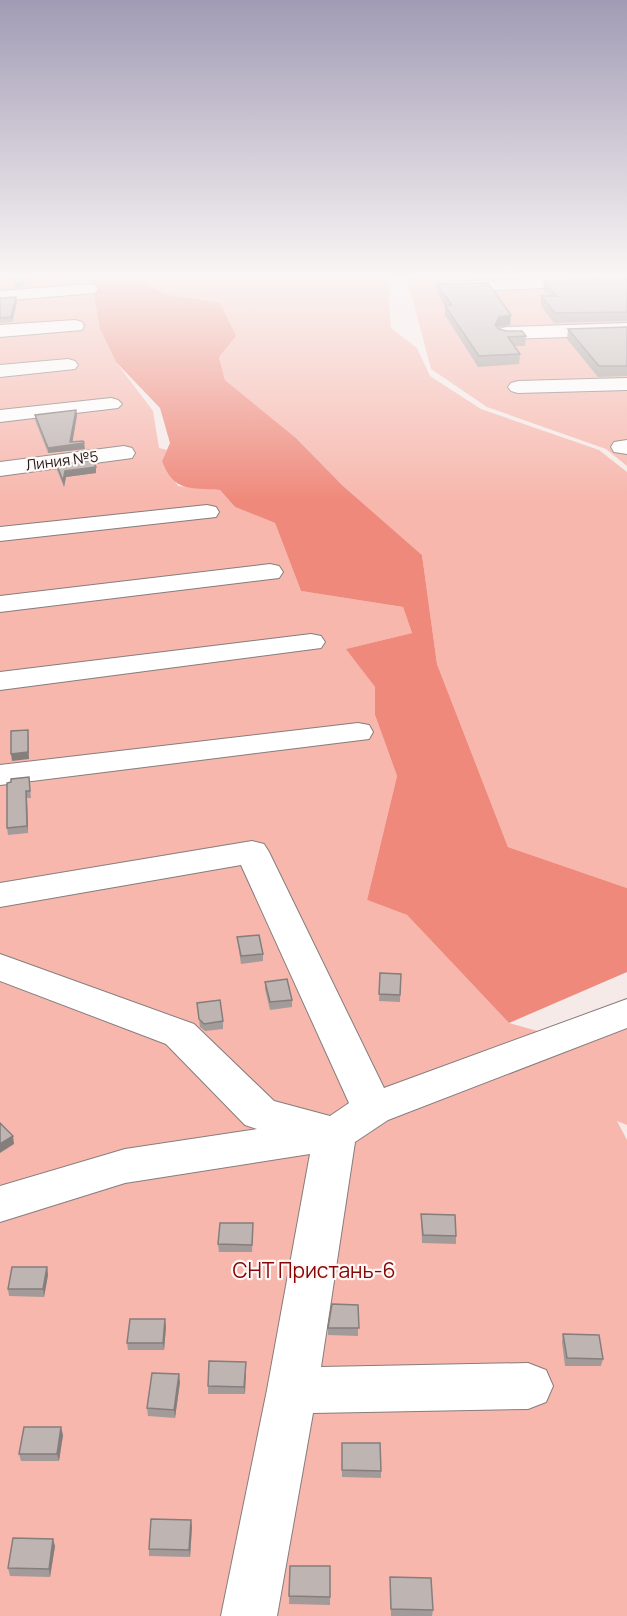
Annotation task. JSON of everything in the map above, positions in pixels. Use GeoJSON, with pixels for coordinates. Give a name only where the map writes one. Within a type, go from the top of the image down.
{"type":"FeatureCollection","features":[{"type":"Feature","properties":{"kind":"street"},"geometry":{"type":"LineString","coordinates":[[0,371],[68,365]]}},
{"type":"Feature","properties":{"kind":"street"},"geometry":{"type":"LineString","coordinates":[[518,387],[627,384]]}},
{"type":"Feature","properties":{"kind":"street"},"geometry":{"type":"LineString","coordinates":[[0,416],[111,404]]}},
{"type":"Feature","properties":{"kind":"street","name":"Линия №5"},"geometry":{"type":"LineString","coordinates":[[0,469],[124,453]]}},
{"type":"Feature","properties":{"kind":"street"},"geometry":{"type":"LineString","coordinates":[[0,534],[207,512]]}},
{"type":"Feature","properties":{"kind":"street"},"geometry":{"type":"LineString","coordinates":[[0,604],[270,572]]}},
{"type":"Feature","properties":{"kind":"street"},"geometry":{"type":"LineString","coordinates":[[0,681],[311,642]]}},
{"type":"Feature","properties":{"kind":"street"},"geometry":{"type":"LineString","coordinates":[[0,775],[358,732]]}},
{"type":"Feature","properties":{"kind":"street"},"geometry":{"type":"LineString","coordinates":[[0,895],[252,852],[373,1109]]}},
{"type":"Feature","properties":{"kind":"street"},"geometry":{"type":"LineString","coordinates":[[0,967],[180,1034],[260,1114],[335,1134]]}},
{"type":"Feature","properties":{"kind":"street"},"geometry":{"type":"LineString","coordinates":[[0,1204],[125,1166],[335,1134],[373,1109],[627,1013]]}},
{"type":"Feature","properties":{"kind":"street"},"geometry":{"type":"LineString","coordinates":[[249,1616],[292,1390],[335,1134]]}},
{"type":"Feature","properties":{"kind":"street"},"geometry":{"type":"LineString","coordinates":[[292,1390],[528,1386]]}},
{"type":"Feature","properties":{"kind":"green space","name":"СНТ Пристань-6"},"geometry":{"type":"Polygon","coordinates":[[[0,350],[110,350],[116,362],[153,411],[159,448],[167,450],[162,461],[178,486],[220,490],[235,507],[275,523],[301,591],[403,607],[412,633],[347,649],[375,687],[375,715],[397,776],[367,900],[407,915],[509,1023],[577,1042],[627,1024],[627,1125],[617,1121],[627,1140],[627,1616],[0,1616],[0,350]]]}},
{"type":"Feature","properties":{"kind":"green space"},"geometry":{"type":"Polygon","coordinates":[[[219,350],[418,350],[430,376],[481,409],[599,450],[627,472],[627,888],[508,847],[437,664],[422,555],[342,485],[296,438],[225,380],[219,350]]]}},
{"type":"Feature","properties":{"kind":"green space"},"geometry":{"type":"Polygon","coordinates":[[[426,350],[627,350],[627,466],[606,449],[487,407],[431,369],[426,350]]]}},
{"type":"Feature","properties":{"kind":"shaded area"},"geometry":{"type":"Polygon","coordinates":[[[110,350],[224,350],[219,357],[225,380],[296,438],[342,485],[422,555],[437,664],[508,847],[627,888],[627,972],[509,1023],[407,915],[367,900],[397,776],[375,715],[375,687],[346,649],[412,633],[403,607],[301,591],[275,523],[235,507],[220,490],[192,488],[172,479],[162,461],[170,443],[160,408],[116,362],[110,350]]]}},
{"type":"Feature","properties":{"kind":"building"},"geometry":{"type":"Polygon","coordinates":[[[475,350],[517,350],[520,354],[479,356],[475,350]]]}},
{"type":"Feature","properties":{"kind":"building"},"geometry":{"type":"Polygon","coordinates":[[[586,350],[627,350],[627,366],[599,366],[586,350]]]}},
{"type":"Feature","properties":{"kind":"building"},"geometry":{"type":"Polygon","coordinates":[[[76,410],[70,442],[83,441],[84,443],[48,448],[35,415],[76,410]]]}},
{"type":"Feature","properties":{"kind":"building"},"geometry":{"type":"Polygon","coordinates":[[[92,460],[96,467],[65,471],[63,481],[57,465],[92,460]]]}},
{"type":"Feature","properties":{"kind":"building"},"geometry":{"type":"Polygon","coordinates":[[[28,730],[28,752],[11,754],[11,731],[28,730]]]}},
{"type":"Feature","properties":{"kind":"building"},"geometry":{"type":"Polygon","coordinates":[[[29,777],[30,791],[26,791],[27,826],[7,828],[7,783],[11,782],[11,779],[29,777]]]}},
{"type":"Feature","properties":{"kind":"building"},"geometry":{"type":"Polygon","coordinates":[[[259,935],[263,954],[241,956],[237,937],[259,935]]]}},
{"type":"Feature","properties":{"kind":"building"},"geometry":{"type":"Polygon","coordinates":[[[380,973],[401,974],[400,995],[379,994],[380,973]]]}},
{"type":"Feature","properties":{"kind":"building"},"geometry":{"type":"Polygon","coordinates":[[[287,979],[292,1000],[270,1002],[265,982],[287,979]]]}},
{"type":"Feature","properties":{"kind":"building"},"geometry":{"type":"Polygon","coordinates":[[[220,1000],[223,1021],[204,1024],[199,1019],[197,1003],[220,1000]]]}},
{"type":"Feature","properties":{"kind":"building"},"geometry":{"type":"Polygon","coordinates":[[[0,1123],[13,1136],[0,1144],[0,1123]]]}},
{"type":"Feature","properties":{"kind":"building"},"geometry":{"type":"Polygon","coordinates":[[[421,1214],[455,1215],[456,1236],[423,1235],[421,1214]]]}},
{"type":"Feature","properties":{"kind":"building"},"geometry":{"type":"Polygon","coordinates":[[[220,1223],[253,1223],[252,1245],[218,1244],[220,1223]]]}},
{"type":"Feature","properties":{"kind":"building"},"geometry":{"type":"Polygon","coordinates":[[[12,1267],[47,1267],[43,1289],[8,1289],[12,1267]]]}},
{"type":"Feature","properties":{"kind":"building"},"geometry":{"type":"Polygon","coordinates":[[[332,1304],[358,1305],[359,1328],[328,1328],[332,1304]]]}},
{"type":"Feature","properties":{"kind":"building"},"geometry":{"type":"Polygon","coordinates":[[[130,1319],[165,1319],[163,1343],[127,1343],[130,1319]]]}},
{"type":"Feature","properties":{"kind":"building"},"geometry":{"type":"Polygon","coordinates":[[[563,1334],[599,1335],[603,1359],[567,1358],[563,1334]]]}},
{"type":"Feature","properties":{"kind":"building"},"geometry":{"type":"Polygon","coordinates":[[[209,1361],[246,1362],[244,1387],[208,1386],[209,1361]]]}},
{"type":"Feature","properties":{"kind":"building"},"geometry":{"type":"Polygon","coordinates":[[[152,1373],[179,1374],[174,1410],[147,1408],[152,1373]]]}},
{"type":"Feature","properties":{"kind":"building"},"geometry":{"type":"Polygon","coordinates":[[[24,1427],[61,1427],[57,1454],[19,1454],[24,1427]]]}},
{"type":"Feature","properties":{"kind":"building"},"geometry":{"type":"Polygon","coordinates":[[[342,1443],[380,1443],[381,1471],[342,1470],[342,1443]]]}},
{"type":"Feature","properties":{"kind":"building"},"geometry":{"type":"Polygon","coordinates":[[[151,1519],[191,1520],[189,1550],[149,1549],[151,1519]]]}},
{"type":"Feature","properties":{"kind":"building"},"geometry":{"type":"Polygon","coordinates":[[[13,1538],[53,1539],[49,1569],[8,1568],[13,1538]]]}},
{"type":"Feature","properties":{"kind":"building"},"geometry":{"type":"Polygon","coordinates":[[[290,1566],[330,1566],[330,1597],[289,1596],[290,1566]]]}},
{"type":"Feature","properties":{"kind":"building"},"geometry":{"type":"Polygon","coordinates":[[[390,1577],[431,1578],[433,1610],[391,1609],[390,1577]]]}}]}
